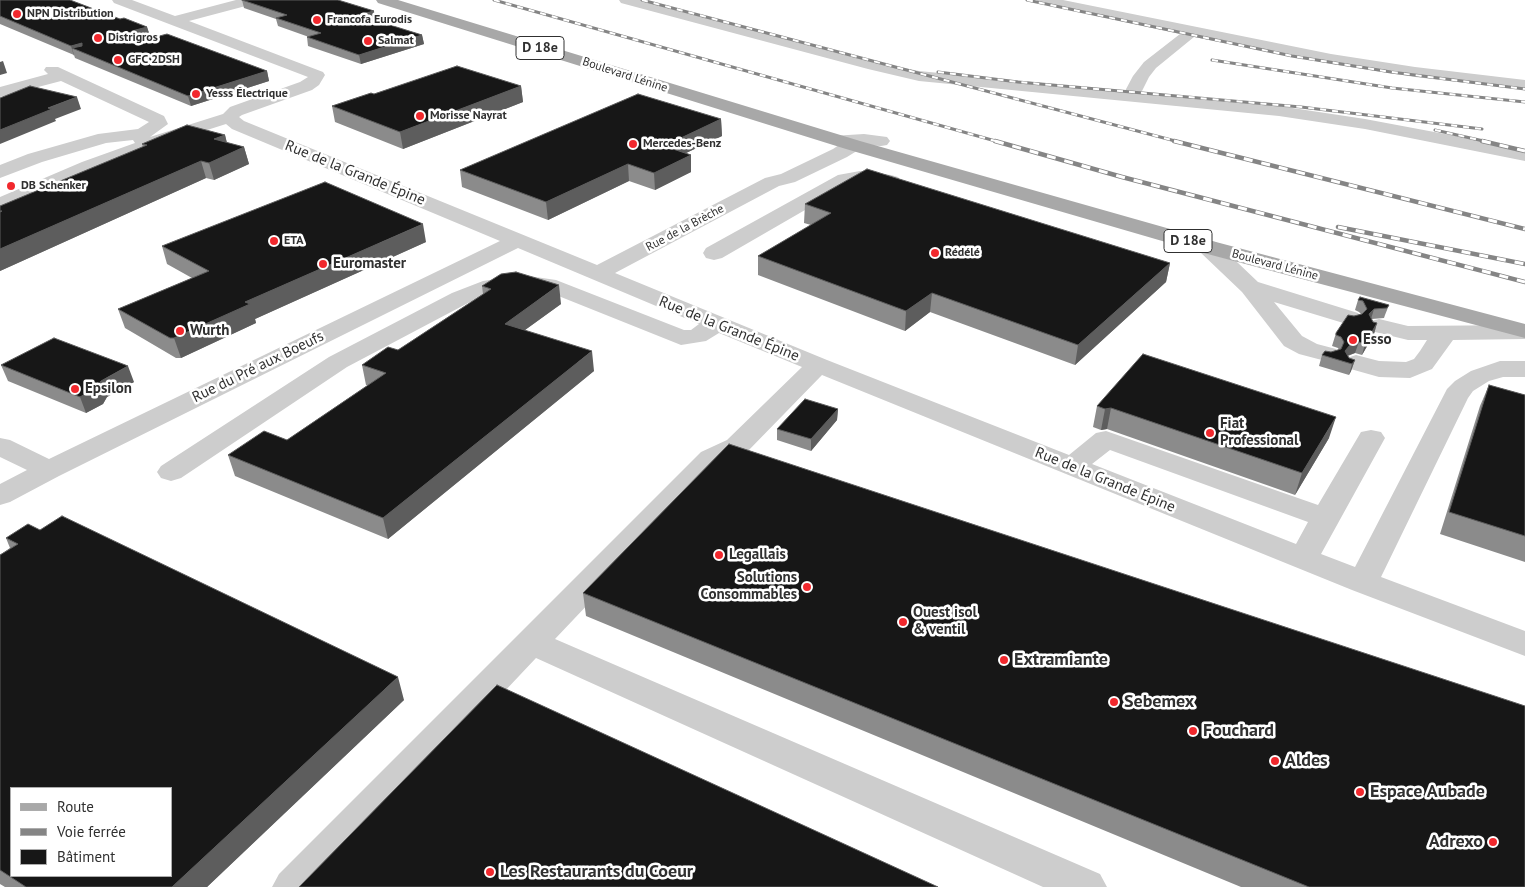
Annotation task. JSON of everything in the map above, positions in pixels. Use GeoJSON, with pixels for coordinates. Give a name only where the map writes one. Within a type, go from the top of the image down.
{"type":"FeatureCollection","features":[{"type":"Feature","properties":{"kind":"main road","name":"Boulevard Lénine"},"geometry":{"type":"LineString","coordinates":[[384,0],[819,139]]}},
{"type":"Feature","properties":{"kind":"main road","name":"Boulevard Lénine"},"geometry":{"type":"LineString","coordinates":[[407,0],[847,138],[1208,247],[1525,331]]}},
{"type":"Feature","properties":{"kind":"main road","name":"Boulevard Lénine"},"geometry":{"type":"LineString","coordinates":[[881,141],[1164,221],[1525,318]]}},
{"type":"Feature","properties":{"kind":"street"},"geometry":{"type":"LineString","coordinates":[[119,0],[172,29],[198,22],[252,0]]}},
{"type":"Feature","properties":{"kind":"street"},"geometry":{"type":"LineString","coordinates":[[0,204],[144,139],[229,118],[236,111],[306,86],[313,82],[317,75],[314,72],[198,22],[157,0]]}},
{"type":"Feature","properties":{"kind":"street"},"geometry":{"type":"LineString","coordinates":[[626,0],[874,66],[919,76],[1242,107],[1324,118],[1525,155]]}},
{"type":"Feature","properties":{"kind":"street"},"geometry":{"type":"LineString","coordinates":[[1044,0],[1191,32],[1331,59],[1415,72],[1525,85]]}},
{"type":"Feature","properties":{"kind":"street"},"geometry":{"type":"LineString","coordinates":[[1108,14],[1124,5]]}},
{"type":"Feature","properties":{"kind":"street"},"geometry":{"type":"LineString","coordinates":[[1131,96],[1141,76],[1150,66],[1191,32]]}},
{"type":"Feature","properties":{"kind":"street"},"geometry":{"type":"LineString","coordinates":[[0,92],[57,72],[160,122],[144,139],[104,138],[35,158],[0,172]]}},
{"type":"Feature","properties":{"kind":"street","name":"Rue de la Grande Épine"},"geometry":{"type":"LineString","coordinates":[[229,118],[238,125],[716,324],[1072,467],[1525,644]]}},
{"type":"Feature","properties":{"kind":"street","name":"Rue de la Brèche"},"geometry":{"type":"LineString","coordinates":[[772,182],[775,174],[819,139],[847,138]]}},
{"type":"Feature","properties":{"kind":"street","name":"Rue de la Brèche"},"geometry":{"type":"LineString","coordinates":[[597,274],[772,182],[788,178],[847,138]]}},
{"type":"Feature","properties":{"kind":"street","name":"Boulevard Lénine"},"geometry":{"type":"LineString","coordinates":[[847,138],[881,141]]}},
{"type":"Feature","properties":{"kind":"street"},"geometry":{"type":"LineString","coordinates":[[714,253],[845,179],[852,177],[873,178],[906,186]]}},
{"type":"Feature","properties":{"kind":"street"},"geometry":{"type":"LineString","coordinates":[[728,206],[772,220]]}},
{"type":"Feature","properties":{"kind":"street","name":"Rue du Pré aux Boeufs"},"geometry":{"type":"LineString","coordinates":[[0,496],[49,470],[516,241]]}},
{"type":"Feature","properties":{"kind":"street"},"geometry":{"type":"LineString","coordinates":[[1208,247],[1250,287],[1293,341],[1308,349],[1327,354]]}},
{"type":"Feature","properties":{"kind":"street"},"geometry":{"type":"LineString","coordinates":[[172,472],[338,362],[460,298],[492,286],[508,282],[542,284],[556,287],[681,338],[697,336],[716,324]]}},
{"type":"Feature","properties":{"kind":"street"},"geometry":{"type":"LineString","coordinates":[[1250,287],[1350,318]]}},
{"type":"Feature","properties":{"kind":"street"},"geometry":{"type":"LineString","coordinates":[[1379,326],[1408,333],[1445,334],[1525,331]]}},
{"type":"Feature","properties":{"kind":"street"},"geometry":{"type":"LineString","coordinates":[[1356,363],[1379,369],[1410,370],[1423,364],[1440,338],[1445,334]]}},
{"type":"Feature","properties":{"kind":"street"},"geometry":{"type":"LineString","coordinates":[[304,345],[338,362]]}},
{"type":"Feature","properties":{"kind":"street"},"geometry":{"type":"LineString","coordinates":[[293,887],[711,458],[737,446],[818,365]]}},
{"type":"Feature","properties":{"kind":"street"},"geometry":{"type":"LineString","coordinates":[[1363,582],[1456,395],[1464,386],[1480,376],[1500,369],[1525,369]]}},
{"type":"Feature","properties":{"kind":"street"},"geometry":{"type":"LineString","coordinates":[[1303,558],[1371,438]]}},
{"type":"Feature","properties":{"kind":"street"},"geometry":{"type":"LineString","coordinates":[[1072,467],[1106,439],[1325,518]]}},
{"type":"Feature","properties":{"kind":"street"},"geometry":{"type":"LineString","coordinates":[[0,446],[49,470]]}},
{"type":"Feature","properties":{"kind":"street"},"geometry":{"type":"LineString","coordinates":[[531,642],[1086,887]]}},
{"type":"Feature","properties":{"kind":"building"},"geometry":{"type":"Polygon","coordinates":[[[0,0],[70,0],[147,27],[128,34],[131,40],[137,42],[167,34],[267,71],[188,96],[72,48],[82,46],[82,43],[71,46],[0,16],[0,0]]]}},
{"type":"Feature","properties":{"kind":"building"},"geometry":{"type":"Polygon","coordinates":[[[242,0],[338,0],[374,11],[358,15],[422,35],[359,55],[307,37],[321,33],[276,18],[287,15],[242,0]]]}},
{"type":"Feature","properties":{"kind":"building"},"geometry":{"type":"Polygon","coordinates":[[[457,66],[521,86],[400,132],[332,106],[371,93],[374,94],[457,66]]]}},
{"type":"Feature","properties":{"kind":"building"},"geometry":{"type":"Polygon","coordinates":[[[30,86],[77,97],[0,130],[0,98],[30,86]]]}},
{"type":"Feature","properties":{"kind":"building"},"geometry":{"type":"Polygon","coordinates":[[[638,94],[721,119],[664,146],[691,155],[654,173],[628,164],[546,202],[460,170],[638,94]]]}},
{"type":"Feature","properties":{"kind":"building"},"geometry":{"type":"Polygon","coordinates":[[[187,125],[225,135],[214,139],[244,147],[209,163],[201,161],[0,249],[0,212],[2,211],[0,211],[0,206],[147,145],[142,144],[187,125]]]}},
{"type":"Feature","properties":{"kind":"building","name":"Rédélé"},"geometry":{"type":"Polygon","coordinates":[[[867,169],[1170,263],[1078,345],[932,293],[906,311],[758,256],[831,213],[805,204],[867,169]]]}},
{"type":"Feature","properties":{"kind":"building"},"geometry":{"type":"Polygon","coordinates":[[[325,182],[423,224],[245,302],[250,304],[174,338],[170,338],[118,309],[209,271],[162,246],[325,182]]]}},
{"type":"Feature","properties":{"kind":"building"},"geometry":{"type":"Polygon","coordinates":[[[516,272],[559,285],[505,324],[592,351],[383,518],[228,455],[264,431],[287,440],[386,373],[362,365],[388,347],[398,350],[491,289],[482,286],[501,274],[516,272]]]}},
{"type":"Feature","properties":{"kind":"building"},"geometry":{"type":"Polygon","coordinates":[[[1360,297],[1389,305],[1387,308],[1374,309],[1369,314],[1373,322],[1377,323],[1365,344],[1359,342],[1350,345],[1345,351],[1349,358],[1355,360],[1352,364],[1322,355],[1325,351],[1331,352],[1341,349],[1344,342],[1336,333],[1348,315],[1362,314],[1367,309],[1363,301],[1358,300],[1360,297]]]}},
{"type":"Feature","properties":{"kind":"building"},"geometry":{"type":"Polygon","coordinates":[[[54,338],[128,366],[101,381],[97,387],[80,397],[1,365],[54,338]]]}},
{"type":"Feature","properties":{"kind":"building"},"geometry":{"type":"Polygon","coordinates":[[[1143,354],[1336,417],[1302,473],[1111,408],[1105,409],[1097,406],[1143,354]]]}},
{"type":"Feature","properties":{"kind":"building"},"geometry":{"type":"Polygon","coordinates":[[[1489,385],[1525,395],[1525,536],[1449,512],[1489,385]]]}},
{"type":"Feature","properties":{"kind":"building"},"geometry":{"type":"Polygon","coordinates":[[[805,399],[838,409],[811,439],[777,429],[805,399]]]}},
{"type":"Feature","properties":{"kind":"building"},"geometry":{"type":"Polygon","coordinates":[[[729,444],[1525,706],[1525,887],[1309,887],[583,593],[729,444]]]}},
{"type":"Feature","properties":{"kind":"building"},"geometry":{"type":"Polygon","coordinates":[[[62,516],[398,677],[172,887],[26,887],[11,877],[172,877],[172,787],[10,787],[10,877],[0,870],[0,555],[18,544],[6,538],[28,524],[40,530],[62,516]]]}},
{"type":"Feature","properties":{"kind":"building"},"geometry":{"type":"Polygon","coordinates":[[[497,685],[938,887],[299,887],[497,685]]]}},
{"type":"Feature","properties":{"kind":"railway"},"geometry":{"type":"LineString","coordinates":[[494,0],[999,142]]}},
{"type":"Feature","properties":{"kind":"railway"},"geometry":{"type":"LineString","coordinates":[[642,0],[1179,142]]}},
{"type":"Feature","properties":{"kind":"railway"},"geometry":{"type":"LineString","coordinates":[[1027,0],[1292,56],[1391,72],[1525,89]]}},
{"type":"Feature","properties":{"kind":"railway"},"geometry":{"type":"LineString","coordinates":[[1212,60],[1392,88],[1525,102]]}},
{"type":"Feature","properties":{"kind":"railway"},"geometry":{"type":"LineString","coordinates":[[938,72],[1018,82],[1301,107],[1482,129]]}},
{"type":"Feature","properties":{"kind":"railway"},"geometry":{"type":"LineString","coordinates":[[1435,130],[1488,142]]}},
{"type":"Feature","properties":{"kind":"railway"},"geometry":{"type":"LineString","coordinates":[[995,141],[1122,177],[1525,282]]}},
{"type":"Feature","properties":{"kind":"railway"},"geometry":{"type":"LineString","coordinates":[[1174,141],[1525,229]]}},
{"type":"Feature","properties":{"kind":"railway"},"geometry":{"type":"LineString","coordinates":[[1482,141],[1525,151]]}},
{"type":"Feature","properties":{"kind":"railway"},"geometry":{"type":"LineString","coordinates":[[1338,227],[1525,264]]}},
{"type":"Feature","properties":{"kind":"place","name":"NPN Distribution"},"geometry":{"type":"Point","coordinates":[17,14]}},
{"type":"Feature","properties":{"kind":"place","name":"Francofa Eurodis"},"geometry":{"type":"Point","coordinates":[317,20]}},
{"type":"Feature","properties":{"kind":"place","name":"Distrigros"},"geometry":{"type":"Point","coordinates":[98,38]}},
{"type":"Feature","properties":{"kind":"place","name":"Salmat"},"geometry":{"type":"Point","coordinates":[368,41]}},
{"type":"Feature","properties":{"kind":"place","name":"GFC 2DSH"},"geometry":{"type":"Point","coordinates":[118,60]}},
{"type":"Feature","properties":{"kind":"place","name":"Yesss Électrique"},"geometry":{"type":"Point","coordinates":[196,94]}},
{"type":"Feature","properties":{"kind":"place","name":"Morisse Nayrat"},"geometry":{"type":"Point","coordinates":[420,116]}},
{"type":"Feature","properties":{"kind":"place","name":"Mercedes-Benz"},"geometry":{"type":"Point","coordinates":[633,144]}},
{"type":"Feature","properties":{"kind":"place","name":"DB Schenker"},"geometry":{"type":"Point","coordinates":[11,186]}},
{"type":"Feature","properties":{"kind":"place","name":"ETA"},"geometry":{"type":"Point","coordinates":[274,241]}},
{"type":"Feature","properties":{"kind":"place","name":"Rédélé"},"geometry":{"type":"Point","coordinates":[935,253]}},
{"type":"Feature","properties":{"kind":"place","name":"Euromaster"},"geometry":{"type":"Point","coordinates":[323,264]}},
{"type":"Feature","properties":{"kind":"place","name":"Wurth"},"geometry":{"type":"Point","coordinates":[180,331]}},
{"type":"Feature","properties":{"kind":"place","name":"Esso"},"geometry":{"type":"Point","coordinates":[1353,340]}},
{"type":"Feature","properties":{"kind":"place","name":"Epsilon"},"geometry":{"type":"Point","coordinates":[75,389]}},
{"type":"Feature","properties":{"kind":"place","name":"Fiat Professional"},"geometry":{"type":"Point","coordinates":[1210,433]}},
{"type":"Feature","properties":{"kind":"place","name":"Legallais"},"geometry":{"type":"Point","coordinates":[719,555]}},
{"type":"Feature","properties":{"kind":"place","name":"Solutions Consommables"},"geometry":{"type":"Point","coordinates":[807,587]}},
{"type":"Feature","properties":{"kind":"place","name":"Ouest isol & ventil"},"geometry":{"type":"Point","coordinates":[903,622]}},
{"type":"Feature","properties":{"kind":"place","name":"Extramiante"},"geometry":{"type":"Point","coordinates":[1004,660]}},
{"type":"Feature","properties":{"kind":"place","name":"Sebemex"},"geometry":{"type":"Point","coordinates":[1114,702]}},
{"type":"Feature","properties":{"kind":"place","name":"Fouchard"},"geometry":{"type":"Point","coordinates":[1193,731]}},
{"type":"Feature","properties":{"kind":"place","name":"Aldes"},"geometry":{"type":"Point","coordinates":[1275,761]}},
{"type":"Feature","properties":{"kind":"place","name":"Espace Aubade"},"geometry":{"type":"Point","coordinates":[1360,792]}},
{"type":"Feature","properties":{"kind":"place","name":"Adrexo"},"geometry":{"type":"Point","coordinates":[1493,842]}},
{"type":"Feature","properties":{"kind":"place","name":"Les Restaurants du Coeur"},"geometry":{"type":"Point","coordinates":[490,872]}}]}
